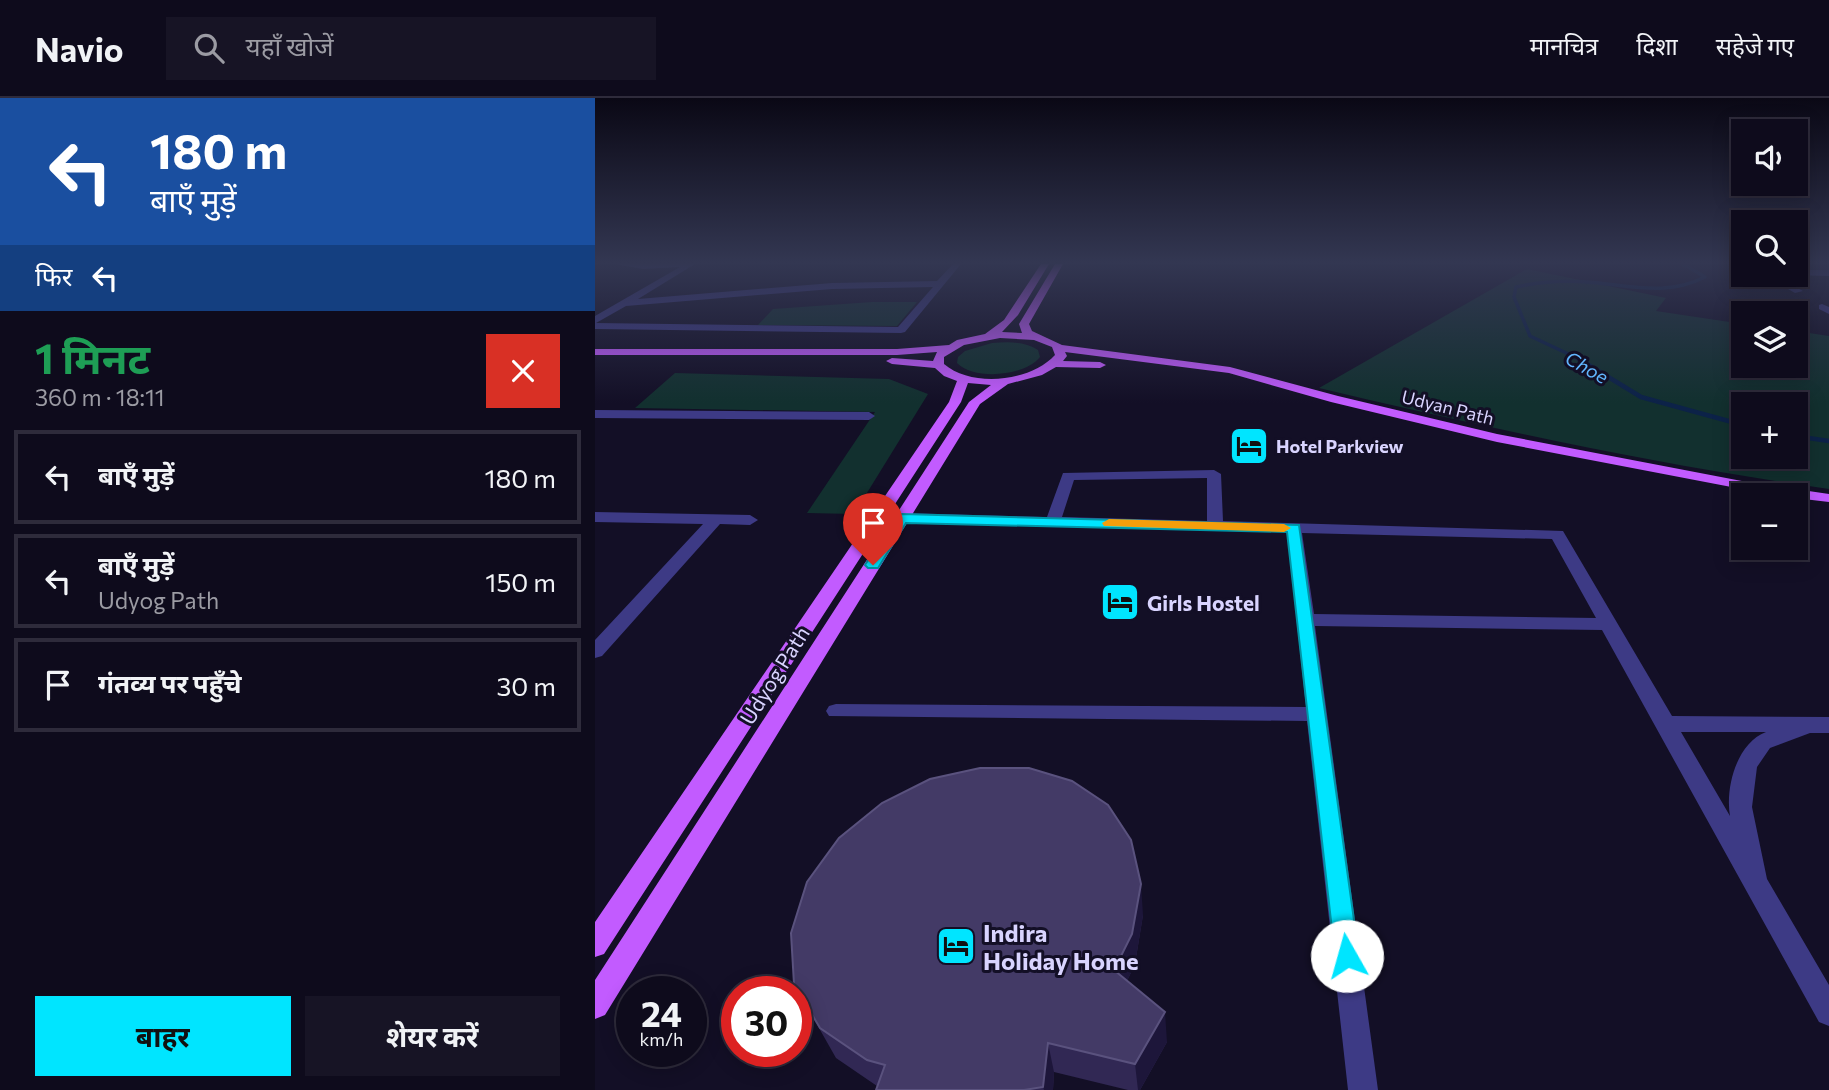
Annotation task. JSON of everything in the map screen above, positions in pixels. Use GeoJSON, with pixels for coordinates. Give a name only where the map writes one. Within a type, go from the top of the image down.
{"type":"FeatureCollection","features":[{"type":"Feature","properties":{"kind":"main road"},"geometry":{"type":"LineString","coordinates":[[595,352],[897,352],[949,348],[999,331],[1016,310]]}},
{"type":"Feature","properties":{"kind":"main road"},"geometry":{"type":"LineString","coordinates":[[1032,310],[1024,324],[1027,333],[1036,337]]}},
{"type":"Feature","properties":{"kind":"main road"},"geometry":{"type":"LineString","coordinates":[[986,336],[1036,337]]}},
{"type":"Feature","properties":{"kind":"main road","name":"Udyan Path"},"geometry":{"type":"LineString","coordinates":[[1036,337],[1053,342],[1060,348],[1230,370],[1335,399],[1497,438],[1747,486],[1829,498]]}},
{"type":"Feature","properties":{"kind":"main road"},"geometry":{"type":"LineString","coordinates":[[937,365],[939,356],[949,348]]}},
{"type":"Feature","properties":{"kind":"main road"},"geometry":{"type":"LineString","coordinates":[[595,359],[885,360],[937,365],[949,375],[964,379],[1005,380],[1035,374],[1055,364],[1061,356],[1060,348]]}},
{"type":"Feature","properties":{"kind":"main road","name":"Udyan Path"},"geometry":{"type":"LineString","coordinates":[[1055,364],[1141,366],[1222,376],[1322,404],[1489,444],[1731,492]]}},
{"type":"Feature","properties":{"kind":"main road","name":"Udyog Path"},"geometry":{"type":"LineString","coordinates":[[595,945],[955,402],[964,379]]}},
{"type":"Feature","properties":{"kind":"main road","name":"Udyog Path"},"geometry":{"type":"LineString","coordinates":[[595,1005],[975,402],[1005,380]]}},
{"type":"Feature","properties":{"kind":"main road"},"geometry":{"type":"LineString","coordinates":[[1808,504],[1829,507]]}},
{"type":"Feature","properties":{"kind":"street"},"geometry":{"type":"LineString","coordinates":[[595,320],[612,310]]}},
{"type":"Feature","properties":{"kind":"street"},"geometry":{"type":"LineString","coordinates":[[595,326],[710,323],[901,330],[918,310]]}},
{"type":"Feature","properties":{"kind":"street"},"geometry":{"type":"LineString","coordinates":[[595,414],[869,416]]}},
{"type":"Feature","properties":{"kind":"street"},"geometry":{"type":"LineString","coordinates":[[1053,522],[1067,476],[1214,474],[1215,525]]}},
{"type":"Feature","properties":{"kind":"street"},"geometry":{"type":"LineString","coordinates":[[595,517],[750,520]]}},
{"type":"Feature","properties":{"kind":"street"},"geometry":{"type":"LineString","coordinates":[[902,518],[1557,534],[1829,1012]]}},
{"type":"Feature","properties":{"kind":"street"},"geometry":{"type":"LineString","coordinates":[[595,652],[715,520]]}},
{"type":"Feature","properties":{"kind":"street"},"geometry":{"type":"LineString","coordinates":[[1294,528],[1363,1090]]}},
{"type":"Feature","properties":{"kind":"street"},"geometry":{"type":"LineString","coordinates":[[1305,620],[1608,624]]}},
{"type":"Feature","properties":{"kind":"street"},"geometry":{"type":"LineString","coordinates":[[836,711],[1317,714]]}},
{"type":"Feature","properties":{"kind":"street"},"geometry":{"type":"LineString","coordinates":[[1666,724],[1819,725]]}},
{"type":"Feature","properties":{"kind":"street"},"geometry":{"type":"LineString","coordinates":[[1755,881],[1740,807],[1746,766],[1762,742],[1819,725]]}},
{"type":"Feature","properties":{"kind":"green space"},"geometry":{"type":"Polygon","coordinates":[[[772,310],[910,310],[897,326],[758,325],[772,310]]]}},
{"type":"Feature","properties":{"kind":"green space"},"geometry":{"type":"Polygon","coordinates":[[[1455,310],[1657,310],[1731,322],[1731,378],[1808,378],[1808,333],[1829,336],[1829,489],[1808,486],[1808,483],[1791,483],[1701,469],[1319,388],[1455,310]]]}},
{"type":"Feature","properties":{"kind":"green space"},"geometry":{"type":"Polygon","coordinates":[[[992,343],[1027,345],[1038,350],[1040,357],[1023,368],[1000,374],[975,372],[957,363],[958,357],[965,351],[992,343]]]}},
{"type":"Feature","properties":{"kind":"green space"},"geometry":{"type":"Polygon","coordinates":[[[675,373],[889,379],[928,394],[854,514],[807,513],[875,412],[635,408],[675,373]]]}},
{"type":"Feature","properties":{"kind":"building"},"geometry":{"type":"Polygon","coordinates":[[[980,768],[1029,768],[1072,781],[1108,805],[1131,840],[1141,884],[1132,934],[1114,970],[1165,1012],[1135,1064],[1048,1043],[1043,1087],[1024,1090],[876,1090],[885,1065],[867,1060],[820,1028],[812,1014],[812,976],[794,976],[791,933],[807,882],[839,838],[882,803],[930,779],[980,768]]]}},
{"type":"Feature","properties":{"kind":"waterway","name":"Choe"},"geometry":{"type":"LineString","coordinates":[[1519,310],[1530,336],[1577,358]]}},
{"type":"Feature","properties":{"kind":"waterway","name":"Choe"},"geometry":{"type":"LineString","coordinates":[[1574,356],[1641,397],[1731,422]]}},
{"type":"Feature","properties":{"kind":"waterway","name":"Choe"},"geometry":{"type":"LineString","coordinates":[[1808,438],[1829,441]]}},
{"type":"Feature","properties":{"kind":"slow traffic"},"geometry":{"type":"LineString","coordinates":[[1109,523],[1284,528]]}},
{"type":"Feature","properties":{"kind":"place","name":"Hotel Parkview"},"geometry":{"type":"Point","coordinates":[1249,446]}},
{"type":"Feature","properties":{"kind":"place","name":"Girls Hostel"},"geometry":{"type":"Point","coordinates":[1120,602]}},
{"type":"Feature","properties":{"kind":"place","name":"Indira Holiday Home"},"geometry":{"type":"Point","coordinates":[956,946]}},
{"type":"Feature","properties":{"kind":"route"},"geometry":{"type":"LineString","coordinates":[[873,565],[902,518],[1294,528],[1347,956]]}}]}
